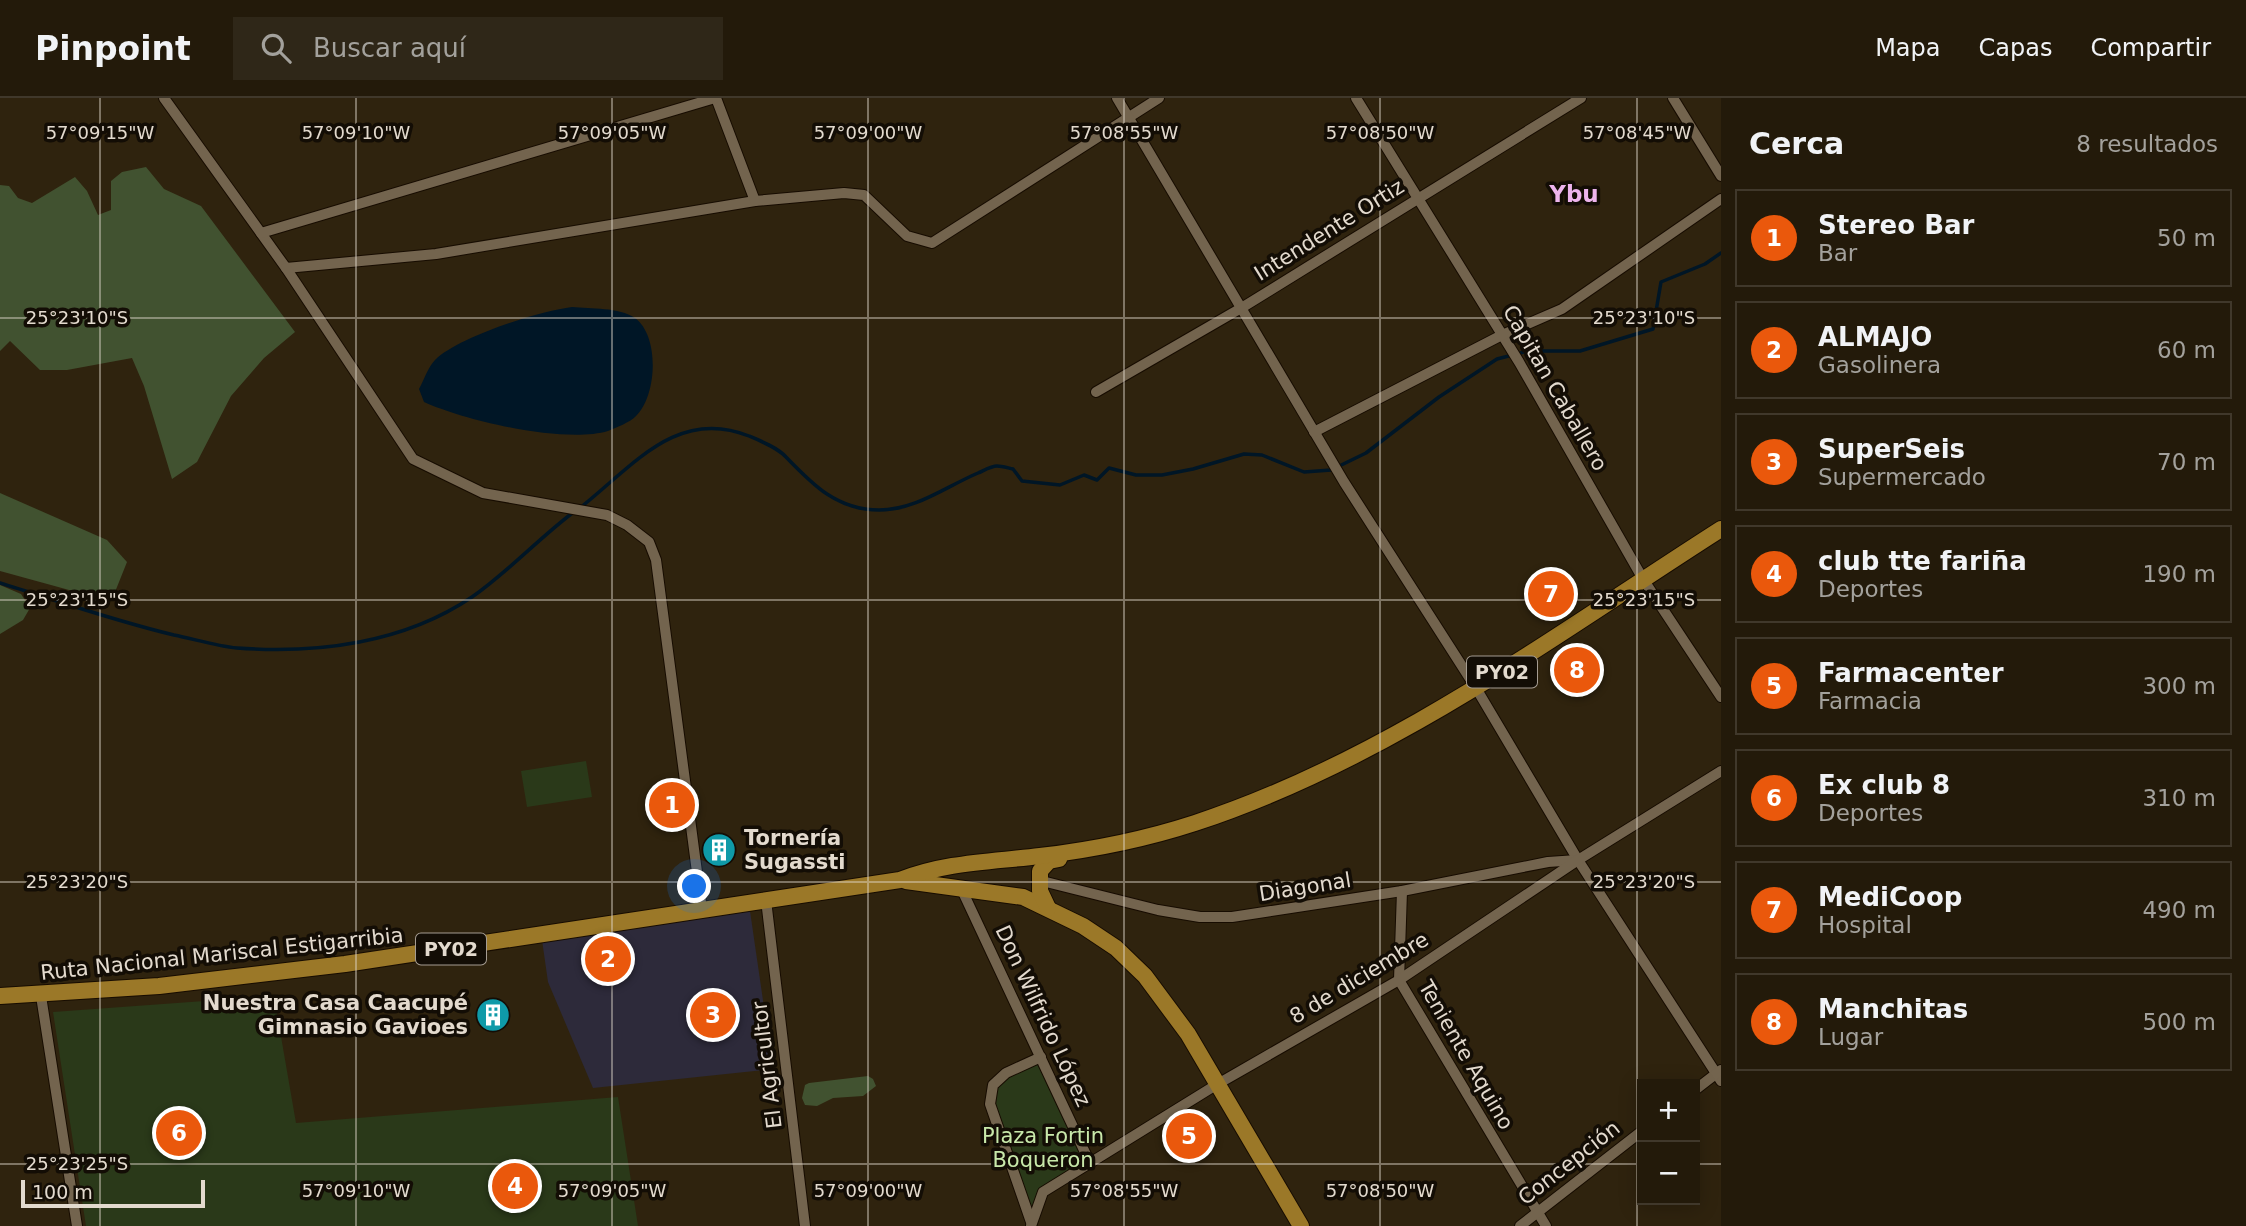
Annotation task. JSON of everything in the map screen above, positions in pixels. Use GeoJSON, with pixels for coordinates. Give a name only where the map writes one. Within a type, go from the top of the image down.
{"type":"FeatureCollection","features":[{"type":"Feature","properties":{"kind":"main road","name":"PY02"},"geometry":{"type":"LineString","coordinates":[[1476,688],[1721,529]]}},
{"type":"Feature","properties":{"kind":"main road","name":"Ruta Nacional Mariscal Estigarribia"},"geometry":{"type":"LineString","coordinates":[[0,996],[41,996],[159,986],[345,964],[900,880],[928,869],[954,864],[1041,856],[1101,845],[1191,824],[1271,795],[1317,775],[1476,688]]}},
{"type":"Feature","properties":{"kind":"main road"},"geometry":{"type":"LineString","coordinates":[[1048,908],[1038,880],[1040,871],[1049,861],[1084,853],[1101,845]]}},
{"type":"Feature","properties":{"kind":"main road","name":"PY02"},"geometry":{"type":"LineString","coordinates":[[900,880],[1023,897],[1048,908],[1116,948],[1145,976],[1188,1034],[1301,1226]]}},
{"type":"Feature","properties":{"kind":"street"},"geometry":{"type":"LineString","coordinates":[[164,98],[286,268],[413,459],[483,493],[607,515],[628,525],[649,542],[656,560],[702,910]]}},
{"type":"Feature","properties":{"kind":"street"},"geometry":{"type":"LineString","coordinates":[[261,233],[715,98],[755,201]]}},
{"type":"Feature","properties":{"kind":"street"},"geometry":{"type":"LineString","coordinates":[[1117,98],[1344,482],[1476,688],[1577,860],[1719,1075],[1700,1087]]}},
{"type":"Feature","properties":{"kind":"street"},"geometry":{"type":"LineString","coordinates":[[286,268],[436,254],[755,201],[844,193],[864,195],[907,236],[932,243],[1159,98]]}},
{"type":"Feature","properties":{"kind":"street","name":"Capitan Caballero"},"geometry":{"type":"LineString","coordinates":[[1356,98],[1504,338],[1643,579],[1721,697]]}},
{"type":"Feature","properties":{"kind":"street","name":"Intendente Ortiz"},"geometry":{"type":"LineString","coordinates":[[1096,391],[1242,307],[1581,98]]}},
{"type":"Feature","properties":{"kind":"street"},"geometry":{"type":"LineString","coordinates":[[1673,98],[1721,176]]}},
{"type":"Feature","properties":{"kind":"street"},"geometry":{"type":"LineString","coordinates":[[1314,432],[1562,309],[1721,199]]}},
{"type":"Feature","properties":{"kind":"street","name":"8 de diciembre"},"geometry":{"type":"LineString","coordinates":[[1031,1224],[1043,1192],[1216,1085],[1399,979],[1577,860],[1721,771]]}},
{"type":"Feature","properties":{"kind":"street","name":"Diagonal"},"geometry":{"type":"LineString","coordinates":[[1038,880],[1158,911],[1200,917],[1260,914],[1402,891],[1548,862],[1577,860]]}},
{"type":"Feature","properties":{"kind":"street","name":"Don Wilfrido López"},"geometry":{"type":"LineString","coordinates":[[960,887],[1090,1163]]}},
{"type":"Feature","properties":{"kind":"street","name":"Teniente Aquino"},"geometry":{"type":"LineString","coordinates":[[1402,891],[1399,979],[1546,1226]]}},
{"type":"Feature","properties":{"kind":"street","name":"El Agricultor"},"geometry":{"type":"LineString","coordinates":[[766,900],[805,1226]]}},
{"type":"Feature","properties":{"kind":"street"},"geometry":{"type":"LineString","coordinates":[[41,996],[77,1226]]}},
{"type":"Feature","properties":{"kind":"street"},"geometry":{"type":"LineString","coordinates":[[1031,1224],[990,1104],[993,1085],[1006,1073],[1041,1057]]}},
{"type":"Feature","properties":{"kind":"street","name":"Concepción"},"geometry":{"type":"LineString","coordinates":[[1520,1226],[1637,1135]]}},
{"type":"Feature","properties":{"kind":"shaded area"},"geometry":{"type":"Polygon","coordinates":[[[750,911],[773,1069],[593,1088],[548,982],[542,940],[750,911]]]}},
{"type":"Feature","properties":{"kind":"green space"},"geometry":{"type":"Polygon","coordinates":[[[146,167],[164,189],[201,206],[295,332],[264,358],[231,396],[197,462],[172,479],[144,386],[132,358],[67,370],[40,370],[10,341],[0,351],[0,185],[9,186],[18,198],[32,203],[75,177],[87,191],[98,215],[111,210],[111,181],[122,172],[146,167]]]}},
{"type":"Feature","properties":{"kind":"green space"},"geometry":{"type":"Polygon","coordinates":[[[0,493],[107,540],[127,562],[113,597],[80,593],[0,571],[0,493]]]}},
{"type":"Feature","properties":{"kind":"green space"},"geometry":{"type":"Polygon","coordinates":[[[0,585],[21,594],[30,608],[23,620],[0,634],[0,585]]]}},
{"type":"Feature","properties":{"kind":"green space"},"geometry":{"type":"Polygon","coordinates":[[[586,761],[592,797],[527,807],[521,771],[586,761]]]}},
{"type":"Feature","properties":{"kind":"green space"},"geometry":{"type":"Polygon","coordinates":[[[274,996],[296,1123],[618,1097],[638,1226],[86,1226],[53,1012],[274,996]]]}},
{"type":"Feature","properties":{"kind":"green space","name":"Plaza Fortin Boqueron"},"geometry":{"type":"Polygon","coordinates":[[[1041,1057],[1090,1163],[1043,1192],[1031,1222],[990,1104],[993,1085],[1041,1057]]]}},
{"type":"Feature","properties":{"kind":"green space"},"geometry":{"type":"Polygon","coordinates":[[[868,1076],[876,1086],[863,1096],[833,1098],[817,1106],[805,1105],[802,1098],[805,1085],[809,1083],[868,1076]]]}},
{"type":"Feature","properties":{"kind":"water"},"geometry":{"type":"Polygon","coordinates":[[[572,307],[605,309],[628,314],[643,327],[649,338],[652,381],[643,407],[631,420],[608,431],[589,434],[542,433],[489,423],[424,402],[419,389],[435,360],[446,351],[500,326],[572,307]]]}},
{"type":"Feature","properties":{"kind":"waterway"},"geometry":{"type":"LineString","coordinates":[[581,507],[657,445],[700,429],[723,429],[759,440],[783,454],[816,486],[838,501],[864,509],[879,510],[918,502],[997,466],[1013,469],[1022,481],[1060,485],[1084,475],[1097,480],[1109,468],[1136,475],[1162,475],[1244,454],[1262,455],[1304,472],[1331,470],[1366,453],[1439,397],[1497,359],[1528,351],[1580,351],[1653,329],[1661,282],[1705,264],[1721,253]]}},
{"type":"Feature","properties":{"kind":"waterway"},"geometry":{"type":"LineString","coordinates":[[0,583],[130,624],[221,646],[268,649],[329,647],[389,635],[446,613],[485,587],[575,511]]}},
{"type":"Feature","properties":{"kind":"place","name":"MediCoop"},"geometry":{"type":"Point","coordinates":[1551,594]}},
{"type":"Feature","properties":{"kind":"place","name":"Manchitas"},"geometry":{"type":"Point","coordinates":[1577,670]}},
{"type":"Feature","properties":{"kind":"place","name":"Stereo Bar"},"geometry":{"type":"Point","coordinates":[672,805]}},
{"type":"Feature","properties":{"kind":"place","name":"Tornería Sugassti"},"geometry":{"type":"Point","coordinates":[719,850]}},
{"type":"Feature","properties":{"kind":"place","name":"ALMAJO"},"geometry":{"type":"Point","coordinates":[608,959]}},
{"type":"Feature","properties":{"kind":"place","name":"Nuestra Casa Caacupé Gimnasio Gavioes"},"geometry":{"type":"Point","coordinates":[493,1015]}},
{"type":"Feature","properties":{"kind":"place","name":"SuperSeis"},"geometry":{"type":"Point","coordinates":[713,1015]}},
{"type":"Feature","properties":{"kind":"place","name":"Ex club 8"},"geometry":{"type":"Point","coordinates":[179,1133]}},
{"type":"Feature","properties":{"kind":"place","name":"Farmacenter"},"geometry":{"type":"Point","coordinates":[1189,1136]}},
{"type":"Feature","properties":{"kind":"place","name":"club tte fariña"},"geometry":{"type":"Point","coordinates":[515,1186]}},
{"type":"Feature","properties":{"kind":"district","name":"Ybu"},"geometry":{"type":"Point","coordinates":[1574,194]}}]}
